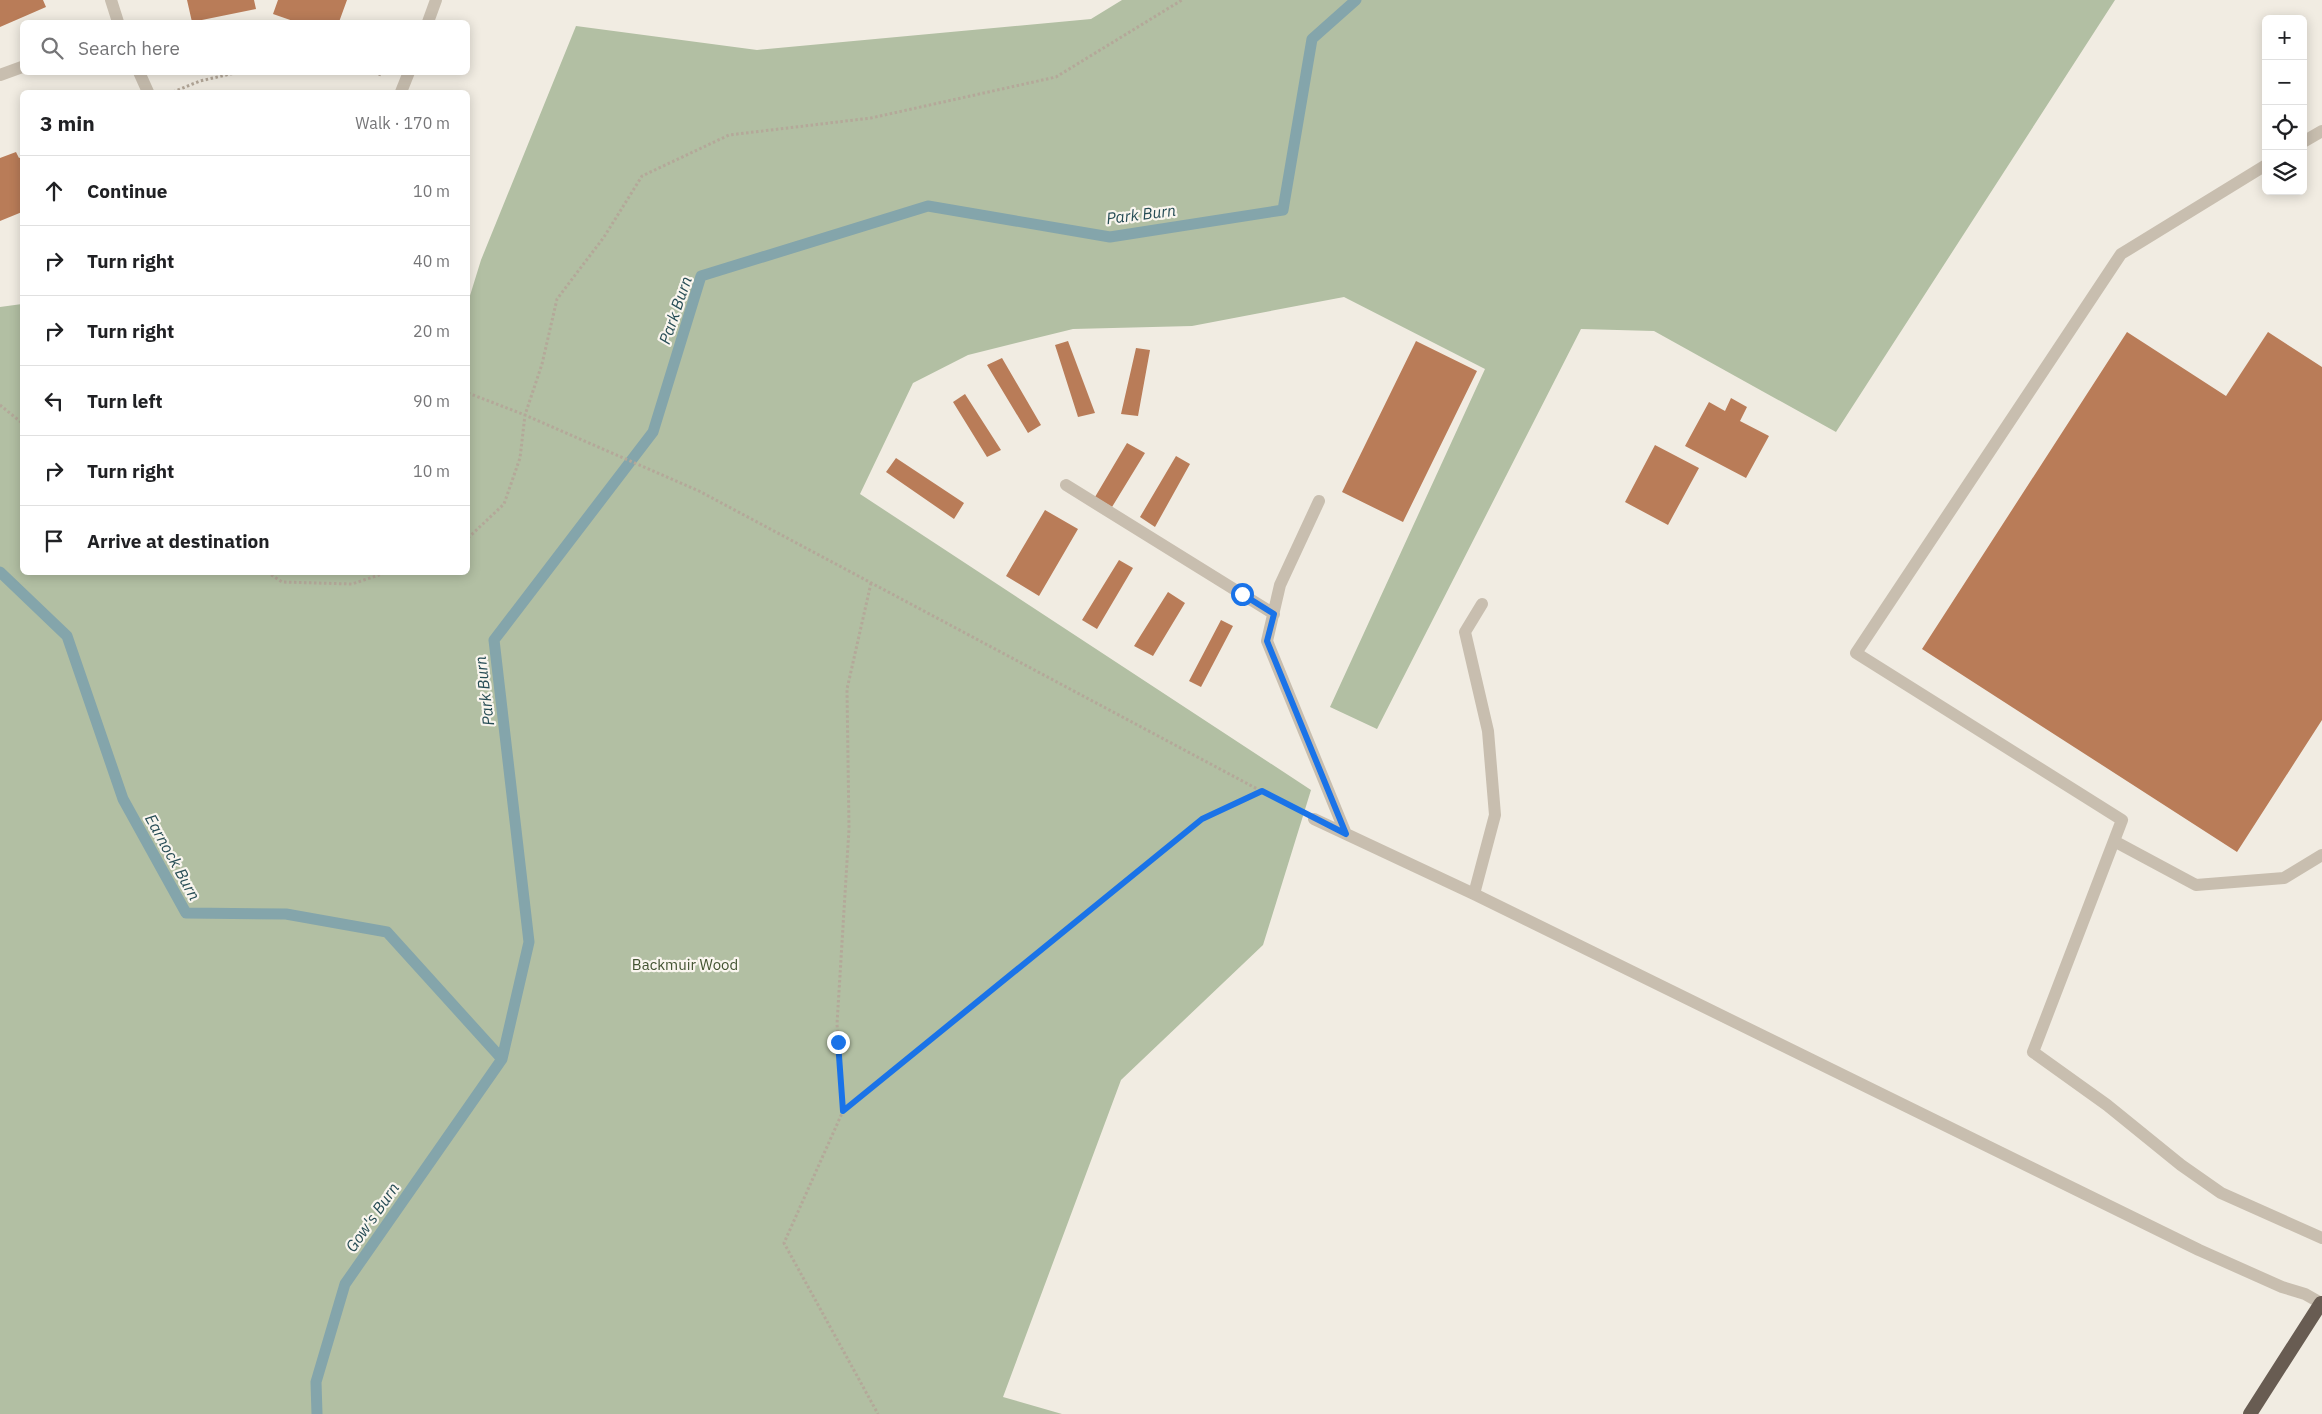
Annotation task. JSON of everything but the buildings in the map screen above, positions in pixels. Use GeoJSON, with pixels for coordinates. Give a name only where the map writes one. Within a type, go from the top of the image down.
{"type":"FeatureCollection","features":[{"type":"Feature","properties":{"kind":"highway"},"geometry":{"type":"LineString","coordinates":[[2250,1414],[2321,1303]]}},
{"type":"Feature","properties":{"kind":"street"},"geometry":{"type":"LineString","coordinates":[[111,0],[117,20]]}},
{"type":"Feature","properties":{"kind":"street"},"geometry":{"type":"LineString","coordinates":[[429,20],[436,0]]}},
{"type":"Feature","properties":{"kind":"street"},"geometry":{"type":"LineString","coordinates":[[0,75],[20,68]]}},
{"type":"Feature","properties":{"kind":"street"},"geometry":{"type":"LineString","coordinates":[[140,75],[147,90]]}},
{"type":"Feature","properties":{"kind":"street"},"geometry":{"type":"LineString","coordinates":[[402,90],[408,75]]}},
{"type":"Feature","properties":{"kind":"street"},"geometry":{"type":"LineString","coordinates":[[2307,140],[2322,131]]}},
{"type":"Feature","properties":{"kind":"street"},"geometry":{"type":"LineString","coordinates":[[2262,167],[2121,254],[1856,653],[2122,820],[2033,1052],[2107,1105],[2180,1165],[2221,1193],[2322,1238]]}},
{"type":"Feature","properties":{"kind":"street"},"geometry":{"type":"LineString","coordinates":[[1066,485],[1274,614]]}},
{"type":"Feature","properties":{"kind":"street"},"geometry":{"type":"LineString","coordinates":[[1319,501],[1280,585],[1267,641],[1346,834]]}},
{"type":"Feature","properties":{"kind":"street"},"geometry":{"type":"LineString","coordinates":[[1474,894],[1495,815],[1488,731],[1465,632],[1482,604]]}},
{"type":"Feature","properties":{"kind":"street"},"geometry":{"type":"LineString","coordinates":[[1314,819],[1474,894],[2199,1250],[2282,1287],[2306,1294],[2321,1303]]}},
{"type":"Feature","properties":{"kind":"street"},"geometry":{"type":"LineString","coordinates":[[2114,841],[2196,886],[2284,878],[2322,855]]}},
{"type":"Feature","properties":{"kind":"path"},"geometry":{"type":"LineString","coordinates":[[470,536],[504,504],[520,458],[525,415],[542,364],[557,299],[604,237],[642,176],[729,135],[871,118],[1056,77],[1182,0]]}},
{"type":"Feature","properties":{"kind":"path"},"geometry":{"type":"LineString","coordinates":[[176,90],[200,81],[226,75]]}},
{"type":"Feature","properties":{"kind":"path"},"geometry":{"type":"LineString","coordinates":[[470,394],[525,415],[699,491],[1314,819]]}},
{"type":"Feature","properties":{"kind":"path"},"geometry":{"type":"LineString","coordinates":[[0,405],[20,421]]}},
{"type":"Feature","properties":{"kind":"path"},"geometry":{"type":"LineString","coordinates":[[272,575],[282,582],[352,584],[379,575]]}},
{"type":"Feature","properties":{"kind":"path"},"geometry":{"type":"LineString","coordinates":[[843,1111],[836,1024],[848,829],[847,689],[871,583]]}},
{"type":"Feature","properties":{"kind":"path"},"geometry":{"type":"LineString","coordinates":[[878,1414],[784,1243],[843,1111],[1202,819],[1262,791]]}},
{"type":"Feature","properties":{"kind":"green space","name":"Backmuir Wood"},"geometry":{"type":"Polygon","coordinates":[[[1122,0],[2115,0],[1836,432],[1654,331],[1581,329],[1377,729],[1330,707],[1485,369],[1344,297],[1192,326],[1073,329],[968,355],[913,383],[860,494],[1311,790],[1263,945],[1121,1080],[1003,1397],[1062,1414],[0,1414],[0,307],[20,304],[20,575],[470,575],[470,296],[481,260],[576,26],[757,50],[1091,19],[1122,0]]]}},
{"type":"Feature","properties":{"kind":"waterway","name":"Park Burn"},"geometry":{"type":"LineString","coordinates":[[317,1414],[316,1382],[345,1284],[502,1059],[529,942],[494,640],[653,432],[701,276],[928,206],[1110,237],[1283,210],[1312,39],[1356,0]]}},
{"type":"Feature","properties":{"kind":"waterway","name":"Earnock Burn"},"geometry":{"type":"LineString","coordinates":[[0,572],[67,636],[123,799],[186,913],[286,914],[387,932],[502,1059]]}},
{"type":"Feature","properties":{"kind":"route"},"geometry":{"type":"LineString","coordinates":[[838,1042],[843,1111],[1202,819],[1262,791],[1346,834],[1267,641],[1274,614],[1242,594]]}},
{"type":"Feature","properties":{"kind":"water label","name":"Gow's Burn"},"geometry":{"type":"Point","coordinates":[372,1217]}}]}
